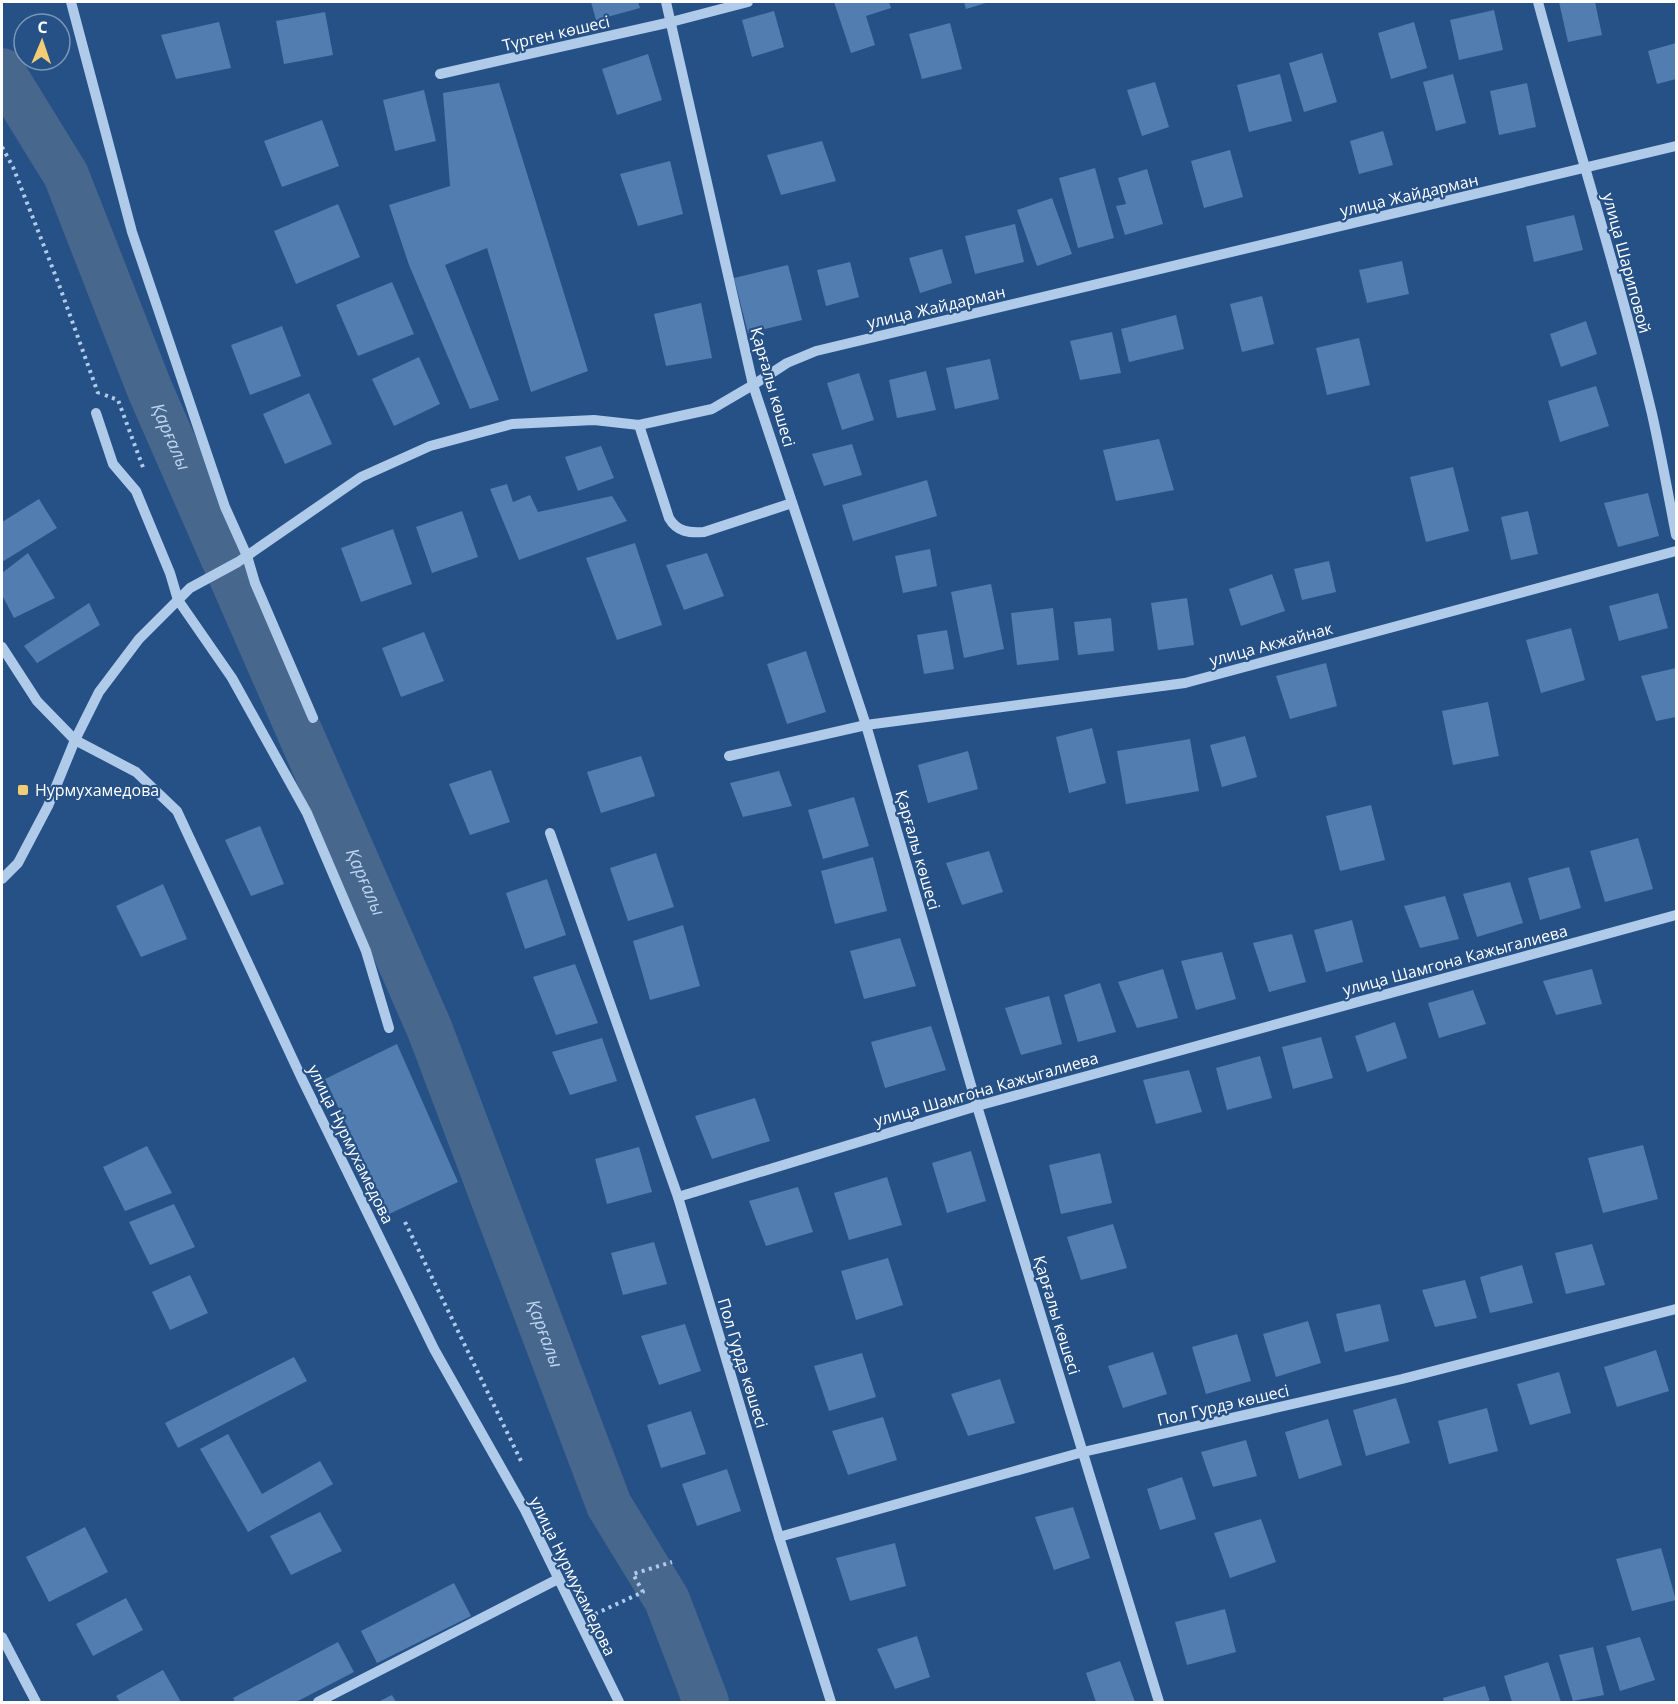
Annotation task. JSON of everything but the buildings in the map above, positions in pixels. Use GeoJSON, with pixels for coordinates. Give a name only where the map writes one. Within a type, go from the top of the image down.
{"type":"FeatureCollection","features":[{"type":"Feature","properties":{"kind":"street"},"geometry":{"type":"LineString","coordinates":[[72,2],[132,232],[243,559],[313,718]]}},
{"type":"Feature","properties":{"kind":"street","name":"Қарғалы көшесі"},"geometry":{"type":"LineString","coordinates":[[666,2],[753,385],[866,725],[977,1106],[1159,1702]]}},
{"type":"Feature","properties":{"kind":"street","name":"Түрген көшесі"},"geometry":{"type":"LineString","coordinates":[[440,74],[671,22],[748,2]]}},
{"type":"Feature","properties":{"kind":"street","name":"улица Шариповой"},"geometry":{"type":"LineString","coordinates":[[1538,2],[1586,168],[1652,414],[1677,535]]}},
{"type":"Feature","properties":{"kind":"street","name":"улица Жайдарман"},"geometry":{"type":"LineString","coordinates":[[178,600],[190,588],[243,559],[361,477],[430,446],[512,424],[594,420],[639,425],[712,409],[787,363],[816,351],[1677,146]]}},
{"type":"Feature","properties":{"kind":"street"},"geometry":{"type":"LineString","coordinates":[[96,413],[113,464],[136,491],[170,573],[178,600],[232,678],[307,813],[366,951],[389,1028]]}},
{"type":"Feature","properties":{"kind":"street"},"geometry":{"type":"LineString","coordinates":[[639,425],[669,518],[678,529],[689,533],[704,532],[792,504]]}},
{"type":"Feature","properties":{"kind":"street","name":"улица Акжайнак"},"geometry":{"type":"LineString","coordinates":[[729,756],[866,725],[1185,683],[1677,551]]}},
{"type":"Feature","properties":{"kind":"street"},"geometry":{"type":"LineString","coordinates":[[2,879],[18,864],[48,806],[75,740],[99,692],[139,639],[178,600]]}},
{"type":"Feature","properties":{"kind":"street","name":"улица Нурмухамедова"},"geometry":{"type":"LineString","coordinates":[[2,648],[37,701],[75,740],[135,772],[177,811],[297,1068],[434,1349],[525,1510],[619,1702]]}},
{"type":"Feature","properties":{"kind":"street"},"geometry":{"type":"LineString","coordinates":[[550,833],[678,1197]]}},
{"type":"Feature","properties":{"kind":"street","name":"улица Шамгона Кажыгалиева"},"geometry":{"type":"LineString","coordinates":[[678,1197],[977,1106],[1677,915]]}},
{"type":"Feature","properties":{"kind":"street","name":"Пол Гурдэ көшесі"},"geometry":{"type":"LineString","coordinates":[[678,1197],[779,1537],[831,1702]]}},
{"type":"Feature","properties":{"kind":"street","name":"Пол Гурдэ көшесі"},"geometry":{"type":"LineString","coordinates":[[779,1537],[1083,1452],[1401,1379],[1677,1309]]}},
{"type":"Feature","properties":{"kind":"street"},"geometry":{"type":"LineString","coordinates":[[318,1702],[558,1579]]}},
{"type":"Feature","properties":{"kind":"street"},"geometry":{"type":"LineString","coordinates":[[2,1637],[36,1702]]}},
{"type":"Feature","properties":{"kind":"path"},"geometry":{"type":"LineString","coordinates":[[2,147],[13,168],[98,393],[96,413]]}},
{"type":"Feature","properties":{"kind":"path"},"geometry":{"type":"LineString","coordinates":[[595,1614],[643,1592],[633,1574],[672,1562]]}},
{"type":"Feature","properties":{"kind":"waterway","name":"Қарғалы"},"geometry":{"type":"LineString","coordinates":[[2,71],[66,175],[150,390],[430,1030],[609,1505],[667,1600],[706,1702]]}},
{"type":"Feature","properties":{"kind":"place","name":"Нурмухамедова"},"geometry":{"type":"Point","coordinates":[23,790]}}]}
